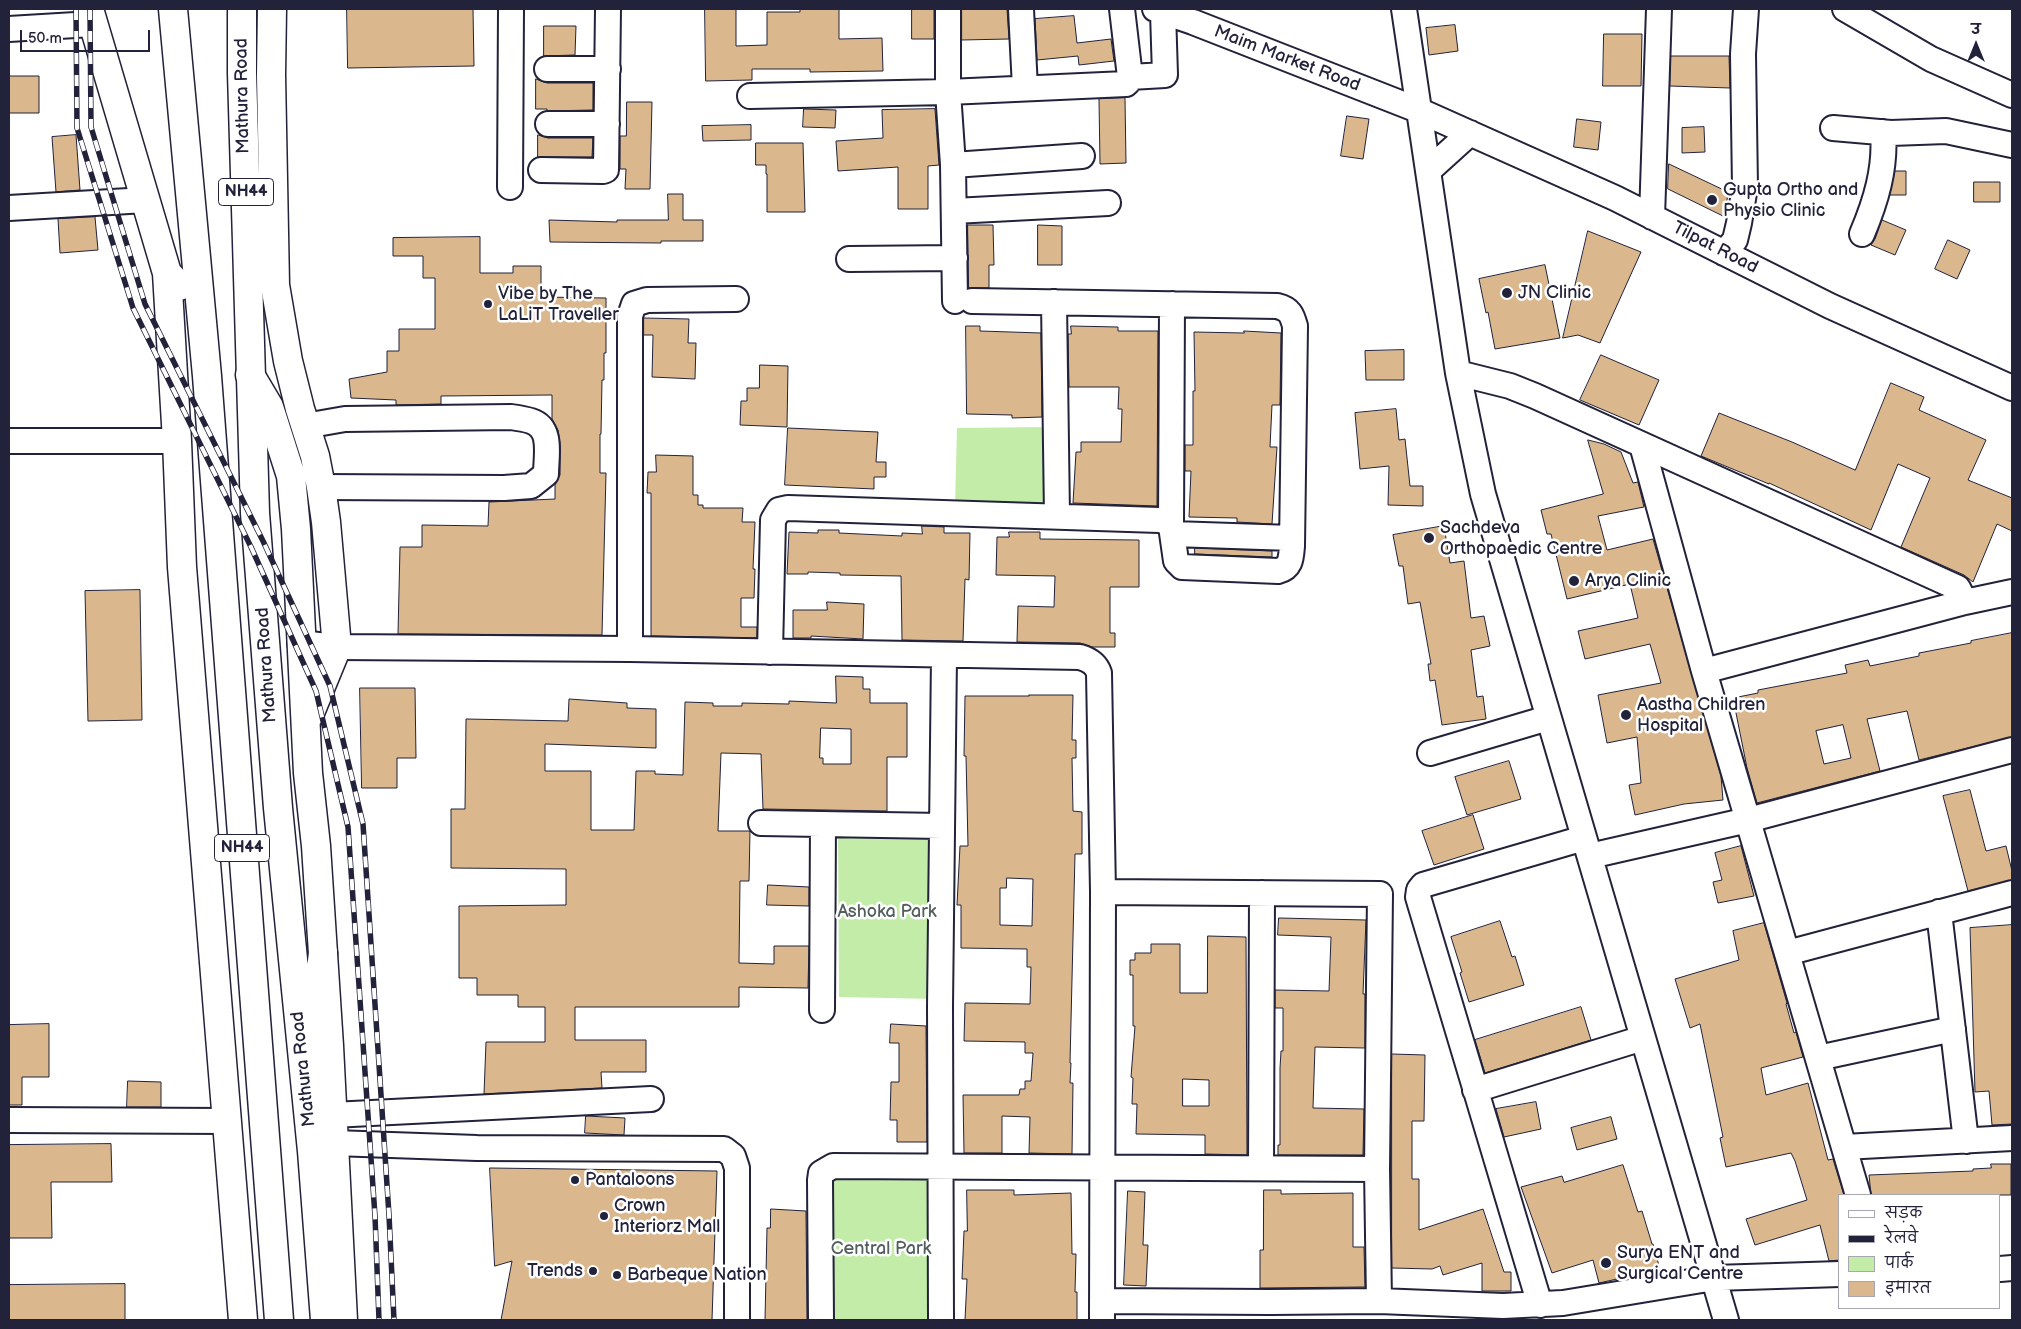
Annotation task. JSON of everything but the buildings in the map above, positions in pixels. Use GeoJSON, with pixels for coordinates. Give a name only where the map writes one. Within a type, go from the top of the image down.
{"type":"FeatureCollection","features":[{"type":"Feature","properties":{"kind":"main road","name":"NH44"},"geometry":{"type":"LineString","coordinates":[[173,9],[201,312],[279,1320]]}},
{"type":"Feature","properties":{"kind":"main road","name":"Mathura Road"},"geometry":{"type":"LineString","coordinates":[[242,9],[242,73],[255,513],[278,808],[306,1088],[325,1320]]}},
{"type":"Feature","properties":{"kind":"main road","name":"Mathura Road"},"geometry":{"type":"LineString","coordinates":[[272,9],[271,75],[275,285],[286,352],[315,456],[321,487],[337,647],[306,722]]}},
{"type":"Feature","properties":{"kind":"main road"},"geometry":{"type":"LineString","coordinates":[[91,16],[167,273],[182,568],[244,1320]]}},
{"type":"Feature","properties":{"kind":"main road"},"geometry":{"type":"LineString","coordinates":[[167,273],[201,312]]}},
{"type":"Feature","properties":{"kind":"main road"},"geometry":{"type":"LineString","coordinates":[[250,375],[269,407],[291,476],[296,529],[300,643],[308,772],[316,846],[323,953],[343,1320]]}},
{"type":"Feature","properties":{"kind":"main road"},"geometry":{"type":"LineString","coordinates":[[306,1088],[323,953]]}},
{"type":"Feature","properties":{"kind":"street"},"geometry":{"type":"LineString","coordinates":[[510,186],[511,9]]}},
{"type":"Feature","properties":{"kind":"street"},"geometry":{"type":"LineString","coordinates":[[541,170],[606,170],[608,9]]}},
{"type":"Feature","properties":{"kind":"street"},"geometry":{"type":"LineString","coordinates":[[948,9],[948,92],[953,165],[955,258],[964,301],[1054,302],[1172,304],[1277,306],[1288,310],[1292,316],[1295,326],[1292,538],[1290,563],[1284,570],[1182,568],[1176,561],[1172,530],[1172,304]]}},
{"type":"Feature","properties":{"kind":"street"},"geometry":{"type":"LineString","coordinates":[[1021,9],[1025,88]]}},
{"type":"Feature","properties":{"kind":"street"},"geometry":{"type":"LineString","coordinates":[[750,96],[948,92],[1129,83],[1130,77],[1122,9]]}},
{"type":"Feature","properties":{"kind":"street"},"geometry":{"type":"LineString","coordinates":[[1404,9],[1458,373],[1484,494],[1548,718],[1726,1320]]}},
{"type":"Feature","properties":{"kind":"street"},"geometry":{"type":"LineString","coordinates":[[1652,217],[1659,9]]}},
{"type":"Feature","properties":{"kind":"street"},"geometry":{"type":"LineString","coordinates":[[1724,253],[1735,240],[1740,223],[1745,186],[1743,54],[1746,9]]}},
{"type":"Feature","properties":{"kind":"street"},"geometry":{"type":"LineString","coordinates":[[1844,9],[1930,59],[2012,95]]}},
{"type":"Feature","properties":{"kind":"street"},"geometry":{"type":"LineString","coordinates":[[1130,77],[1165,75],[1159,10]]}},
{"type":"Feature","properties":{"kind":"street","name":"Maim Market Road"},"geometry":{"type":"LineString","coordinates":[[1159,10],[1193,15],[1418,110]]}},
{"type":"Feature","properties":{"kind":"street"},"geometry":{"type":"LineString","coordinates":[[9,29],[91,16]]}},
{"type":"Feature","properties":{"kind":"street"},"geometry":{"type":"LineString","coordinates":[[547,70],[608,70]]}},
{"type":"Feature","properties":{"kind":"street","name":"Tilpat Road"},"geometry":{"type":"LineString","coordinates":[[1418,110],[1616,198],[1830,306],[2012,388]]}},
{"type":"Feature","properties":{"kind":"street"},"geometry":{"type":"LineString","coordinates":[[548,124],[608,124]]}},
{"type":"Feature","properties":{"kind":"street"},"geometry":{"type":"LineString","coordinates":[[1833,128],[1883,132],[1946,131],[2012,145]]}},
{"type":"Feature","properties":{"kind":"street"},"geometry":{"type":"LineString","coordinates":[[1862,234],[1873,208],[1880,182],[1884,149],[1883,132]]}},
{"type":"Feature","properties":{"kind":"street"},"geometry":{"type":"LineString","coordinates":[[1428,171],[1470,134]]}},
{"type":"Feature","properties":{"kind":"street"},"geometry":{"type":"LineString","coordinates":[[953,165],[1082,156]]}},
{"type":"Feature","properties":{"kind":"street"},"geometry":{"type":"LineString","coordinates":[[9,208],[146,200]]}},
{"type":"Feature","properties":{"kind":"street"},"geometry":{"type":"LineString","coordinates":[[954,211],[1108,203]]}},
{"type":"Feature","properties":{"kind":"street"},"geometry":{"type":"LineString","coordinates":[[849,259],[955,258]]}},
{"type":"Feature","properties":{"kind":"street"},"geometry":{"type":"LineString","coordinates":[[630,650],[630,316],[634,304],[647,300],[736,299]]}},
{"type":"Feature","properties":{"kind":"street"},"geometry":{"type":"LineString","coordinates":[[1054,302],[1057,516]]}},
{"type":"Feature","properties":{"kind":"street"},"geometry":{"type":"LineString","coordinates":[[1458,373],[1503,384],[1535,396],[1958,588],[1965,602]]}},
{"type":"Feature","properties":{"kind":"street"},"geometry":{"type":"LineString","coordinates":[[303,418],[344,404],[402,407]]}},
{"type":"Feature","properties":{"kind":"street"},"geometry":{"type":"LineString","coordinates":[[321,487],[504,488],[531,486],[546,474],[547,438],[531,407],[525,404],[449,407],[438,410]]}},
{"type":"Feature","properties":{"kind":"street"},"geometry":{"type":"LineString","coordinates":[[303,418],[511,417],[540,425]]}},
{"type":"Feature","properties":{"kind":"street"},"geometry":{"type":"LineString","coordinates":[[9,441],[177,441]]}},
{"type":"Feature","properties":{"kind":"street"},"geometry":{"type":"LineString","coordinates":[[1642,445],[1704,671],[1858,1194]]}},
{"type":"Feature","properties":{"kind":"street"},"geometry":{"type":"LineString","coordinates":[[770,652],[773,520],[779,510],[788,508],[1159,520],[1164,521],[1172,530],[1292,538]]}},
{"type":"Feature","properties":{"kind":"street"},"geometry":{"type":"LineString","coordinates":[[1704,671],[1965,602],[2012,592]]}},
{"type":"Feature","properties":{"kind":"street"},"geometry":{"type":"LineString","coordinates":[[300,643],[337,647],[1080,657],[1091,661],[1097,666],[1099,673],[1103,892],[1102,1310],[1270,1311],[1379,1301],[1503,1306],[1540,1305],[1714,1278],[1838,1274]]}},
{"type":"Feature","properties":{"kind":"street"},"geometry":{"type":"LineString","coordinates":[[941,1320],[940,1006],[944,656]]}},
{"type":"Feature","properties":{"kind":"street"},"geometry":{"type":"LineString","coordinates":[[1430,753],[1548,718]]}},
{"type":"Feature","properties":{"kind":"street"},"geometry":{"type":"LineString","coordinates":[[1540,1305],[1418,897],[1418,890],[1423,885],[1587,847],[1748,820],[2012,750]]}},
{"type":"Feature","properties":{"kind":"street"},"geometry":{"type":"LineString","coordinates":[[761,823],[942,826]]}},
{"type":"Feature","properties":{"kind":"street"},"geometry":{"type":"LineString","coordinates":[[822,1010],[823,824]]}},
{"type":"Feature","properties":{"kind":"street"},"geometry":{"type":"LineString","coordinates":[[1103,892],[1380,894],[1379,1301]]}},
{"type":"Feature","properties":{"kind":"street"},"geometry":{"type":"LineString","coordinates":[[1261,1168],[1262,893]]}},
{"type":"Feature","properties":{"kind":"street"},"geometry":{"type":"LineString","coordinates":[[1787,953],[2012,893]]}},
{"type":"Feature","properties":{"kind":"street"},"geometry":{"type":"LineString","coordinates":[[1939,912],[1966,1141]]}},
{"type":"Feature","properties":{"kind":"street"},"geometry":{"type":"LineString","coordinates":[[1818,1058],[1953,1029]]}},
{"type":"Feature","properties":{"kind":"street"},"geometry":{"type":"LineString","coordinates":[[1475,1090],[1643,1038]]}},
{"type":"Feature","properties":{"kind":"street"},"geometry":{"type":"LineString","coordinates":[[332,1115],[651,1099]]}},
{"type":"Feature","properties":{"kind":"street"},"geometry":{"type":"LineString","coordinates":[[9,1120],[227,1121]]}},
{"type":"Feature","properties":{"kind":"street"},"geometry":{"type":"LineString","coordinates":[[1844,1148],[2012,1138]]}},
{"type":"Feature","properties":{"kind":"street"},"geometry":{"type":"LineString","coordinates":[[334,1144],[477,1148],[718,1148],[729,1152],[735,1160],[737,1168],[738,1320]]}},
{"type":"Feature","properties":{"kind":"street"},"geometry":{"type":"LineString","coordinates":[[821,1320],[820,1180],[821,1173],[832,1166],[941,1165],[1378,1169]]}},
{"type":"Feature","properties":{"kind":"green space"},"geometry":{"type":"Polygon","coordinates":[[[1048,427],[1047,508],[955,507],[957,428],[1048,427]]]}},
{"type":"Feature","properties":{"kind":"green space","name":"Ashoka Park"},"geometry":{"type":"Polygon","coordinates":[[[838,832],[932,832],[937,999],[839,997],[838,832]]]}},
{"type":"Feature","properties":{"kind":"green space","name":"Central Park"},"geometry":{"type":"Polygon","coordinates":[[[828,1177],[932,1177],[932,1320],[830,1320],[828,1177]]]}},
{"type":"Feature","properties":{"kind":"railway"},"geometry":{"type":"LineString","coordinates":[[76,9],[77,128],[133,308],[251,547],[316,691],[348,827],[375,1216],[379,1320]]}},
{"type":"Feature","properties":{"kind":"railway"},"geometry":{"type":"LineString","coordinates":[[90,9],[91,127],[145,304],[263,541],[330,686],[363,824],[389,1215],[394,1320]]}},
{"type":"Feature","properties":{"kind":"place","name":"Gupta Ortho and Physio Clinic"},"geometry":{"type":"Point","coordinates":[1712,200]}},
{"type":"Feature","properties":{"kind":"place","name":"JN Clinic"},"geometry":{"type":"Point","coordinates":[1507,293]}},
{"type":"Feature","properties":{"kind":"place","name":"Vibe by The LaLiT Traveller"},"geometry":{"type":"Point","coordinates":[488,304]}},
{"type":"Feature","properties":{"kind":"place","name":"Sachdeva Orthopaedic Centre"},"geometry":{"type":"Point","coordinates":[1429,538]}},
{"type":"Feature","properties":{"kind":"place","name":"Arya Clinic"},"geometry":{"type":"Point","coordinates":[1574,581]}},
{"type":"Feature","properties":{"kind":"place","name":"Aastha Children Hospital"},"geometry":{"type":"Point","coordinates":[1626,715]}},
{"type":"Feature","properties":{"kind":"place","name":"Pantaloons"},"geometry":{"type":"Point","coordinates":[575,1180]}},
{"type":"Feature","properties":{"kind":"place","name":"Crown Interiorz Mall"},"geometry":{"type":"Point","coordinates":[604,1216]}},
{"type":"Feature","properties":{"kind":"place","name":"Surya ENT and Surgical Centre"},"geometry":{"type":"Point","coordinates":[1606,1263]}},
{"type":"Feature","properties":{"kind":"place","name":"Trends"},"geometry":{"type":"Point","coordinates":[593,1271]}},
{"type":"Feature","properties":{"kind":"place","name":"Barbeque Nation"},"geometry":{"type":"Point","coordinates":[617,1275]}}]}
